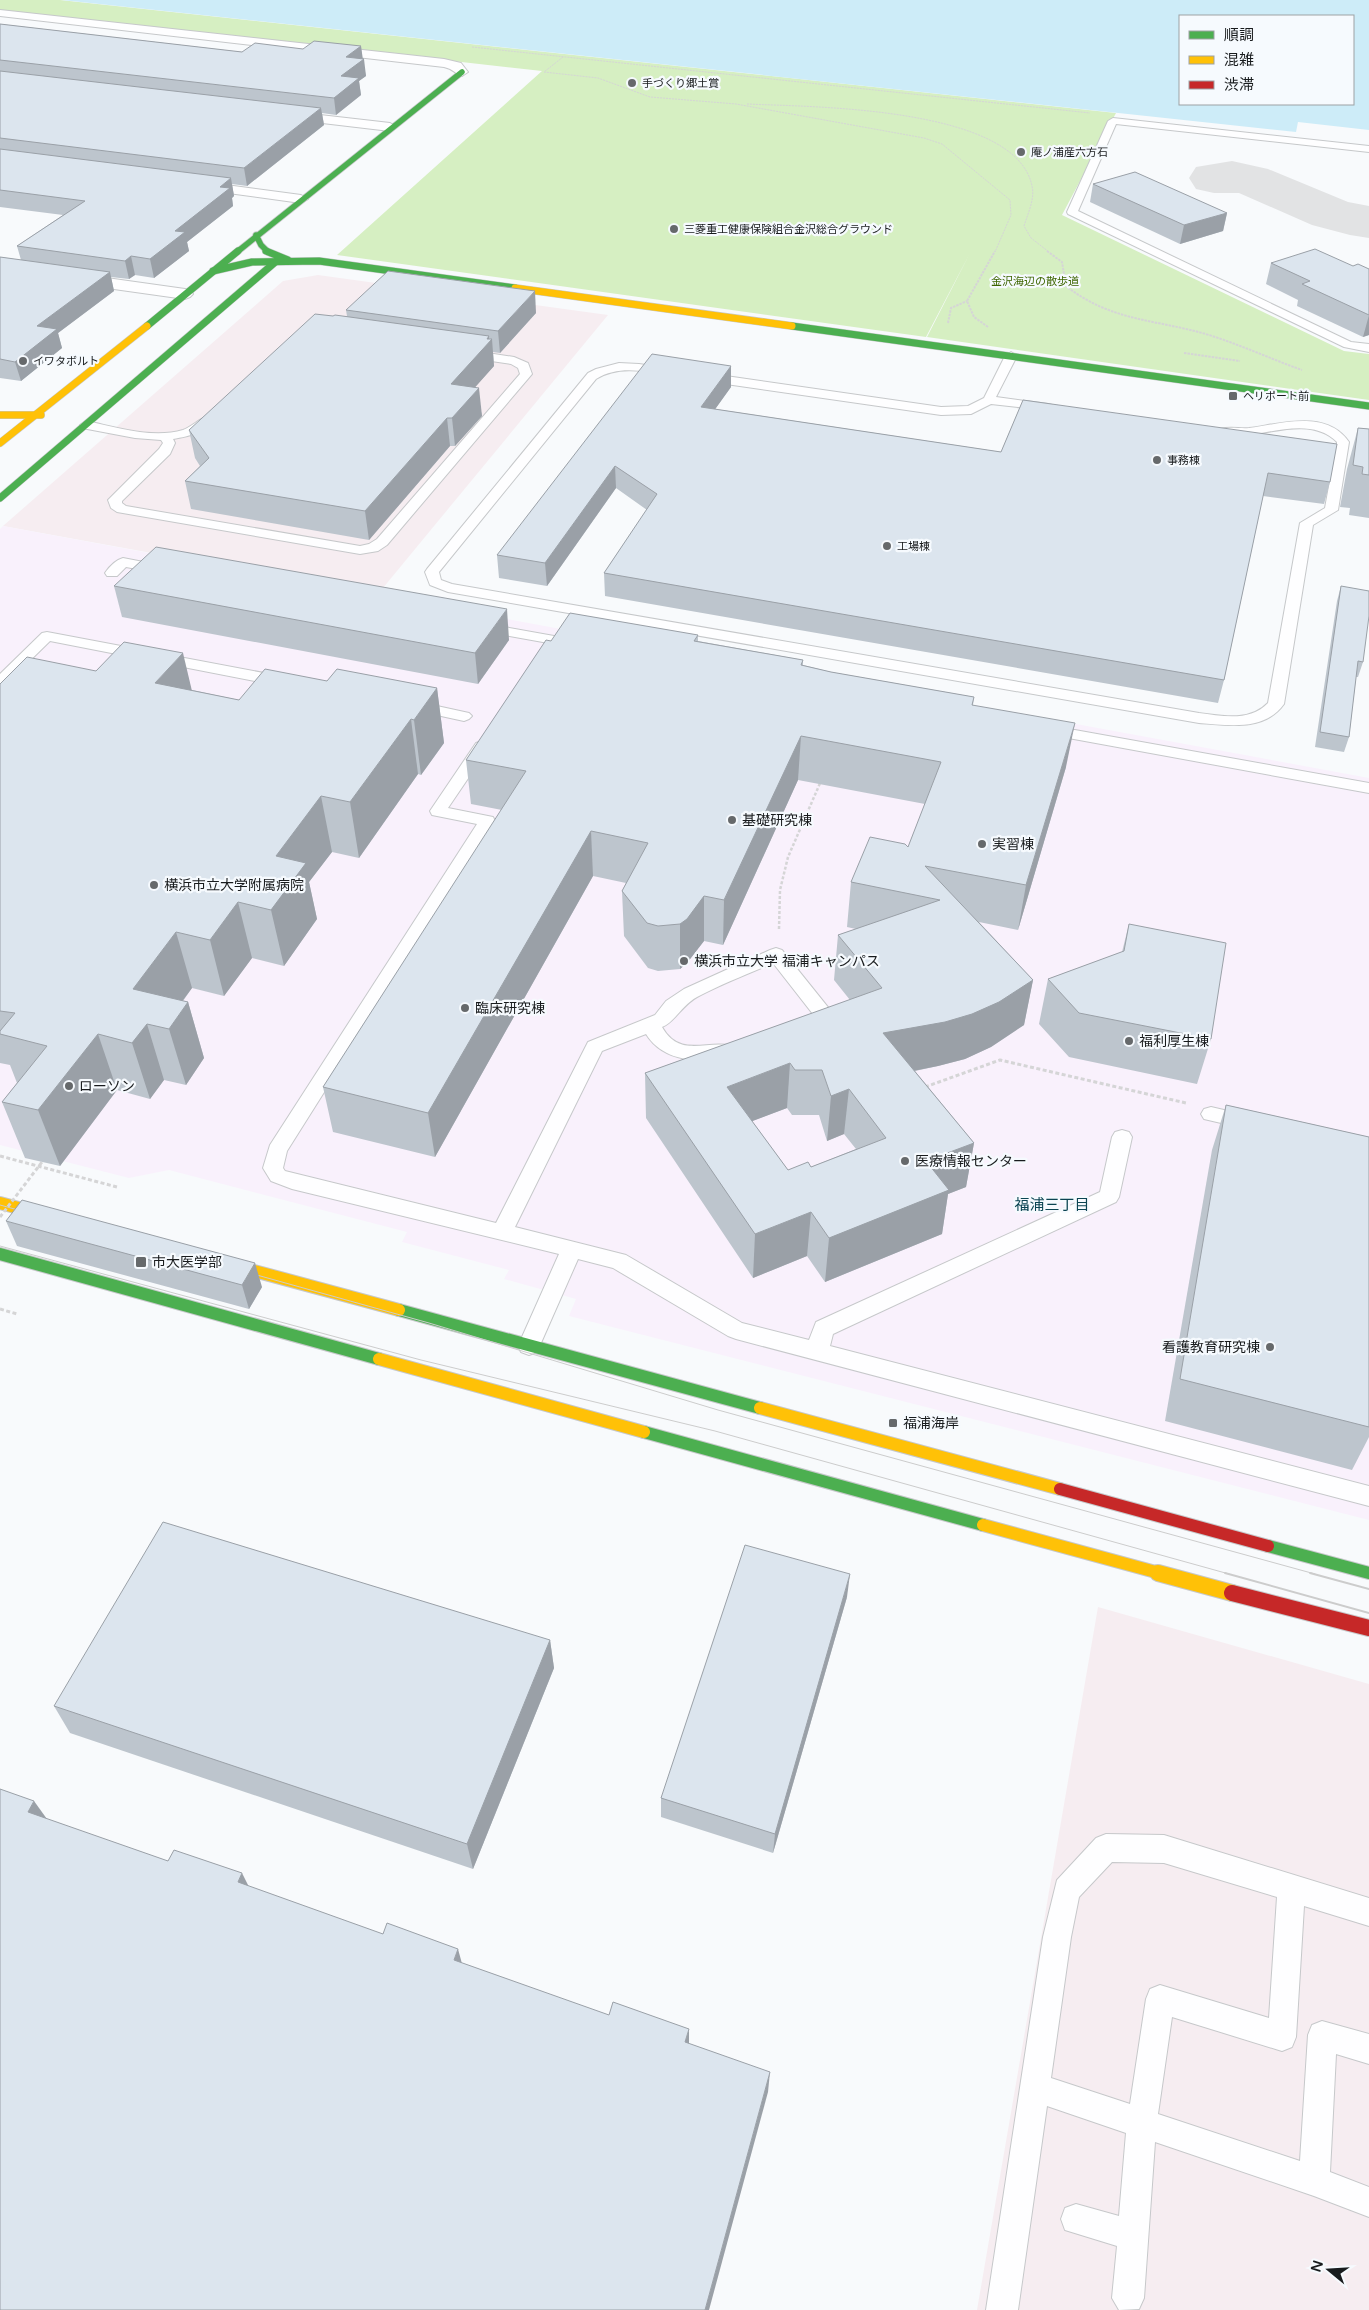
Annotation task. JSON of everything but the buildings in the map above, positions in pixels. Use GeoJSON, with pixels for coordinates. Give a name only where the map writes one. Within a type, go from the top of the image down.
{"type":"FeatureCollection","features":[{"type":"Feature","properties":{"kind":"street"},"geometry":{"type":"LineString","coordinates":[[0,14],[444,63],[457,66],[462,72],[301,198],[0,443]]}},
{"type":"Feature","properties":{"kind":"street"},"geometry":{"type":"LineString","coordinates":[[272,113],[390,127]]}},
{"type":"Feature","properties":{"kind":"street"},"geometry":{"type":"LineString","coordinates":[[185,184],[301,198]]}},
{"type":"Feature","properties":{"kind":"street"},"geometry":{"type":"LineString","coordinates":[[256,235],[258,244],[263,250],[280,258],[313,266],[1369,406]]}},
{"type":"Feature","properties":{"kind":"street"},"geometry":{"type":"LineString","coordinates":[[213,271],[238,263],[280,258]]}},
{"type":"Feature","properties":{"kind":"street"},"geometry":{"type":"LineString","coordinates":[[0,498],[59,442],[86,425],[280,258]]}},
{"type":"Feature","properties":{"kind":"street"},"geometry":{"type":"LineString","coordinates":[[0,268],[185,294]]}},
{"type":"Feature","properties":{"kind":"street"},"geometry":{"type":"LineString","coordinates":[[1009,359],[1369,412]]}},
{"type":"Feature","properties":{"kind":"street"},"geometry":{"type":"LineString","coordinates":[[85,407],[112,403]]}},
{"type":"Feature","properties":{"kind":"street"},"geometry":{"type":"LineString","coordinates":[[0,404],[33,416],[44,428]]}},
{"type":"Feature","properties":{"kind":"street"},"geometry":{"type":"LineString","coordinates":[[0,415],[33,416],[59,412]]}},
{"type":"Feature","properties":{"kind":"street"},"geometry":{"type":"LineString","coordinates":[[0,1202],[67,1221]]}},
{"type":"Feature","properties":{"kind":"street"},"geometry":{"type":"LineString","coordinates":[[0,1254],[1141,1569],[1369,1628]]}},
{"type":"Feature","properties":{"kind":"street"},"geometry":{"type":"LineString","coordinates":[[212,1260],[1369,1573]]}},
{"type":"Feature","properties":{"kind":"lane"},"geometry":{"type":"LineString","coordinates":[[1369,149],[1113,121],[1072,212],[1348,345],[1369,348]]}},
{"type":"Feature","properties":{"kind":"lane"},"geometry":{"type":"LineString","coordinates":[[165,437],[169,443],[165,451],[115,500],[116,505],[122,508],[360,550],[373,548],[382,542],[526,374],[524,366],[514,361],[457,353]]}},
{"type":"Feature","properties":{"kind":"lane"},"geometry":{"type":"LineString","coordinates":[[1009,359],[989,400],[982,406],[971,410],[941,411],[623,366],[600,370],[592,376],[432,572],[435,582],[448,588],[670,628],[1199,718],[1228,721],[1254,720],[1270,713],[1276,704],[1306,523],[1332,510],[1343,442],[1340,437],[1322,428],[1297,423],[1235,434],[1206,430]]}},
{"type":"Feature","properties":{"kind":"lane"},"geometry":{"type":"LineString","coordinates":[[989,400],[1058,409]]}},
{"type":"Feature","properties":{"kind":"lane"},"geometry":{"type":"LineString","coordinates":[[86,425],[165,437],[198,430],[221,411]]}},
{"type":"Feature","properties":{"kind":"lane"},"geometry":{"type":"LineString","coordinates":[[112,572],[123,562],[182,573]]}},
{"type":"Feature","properties":{"kind":"lane"},"geometry":{"type":"LineString","coordinates":[[466,624],[574,644]]}},
{"type":"Feature","properties":{"kind":"lane"},"geometry":{"type":"LineString","coordinates":[[0,682],[47,636],[299,684]]}},
{"type":"Feature","properties":{"kind":"lane"},"geometry":{"type":"LineString","coordinates":[[543,657],[554,640]]}},
{"type":"Feature","properties":{"kind":"lane"},"geometry":{"type":"LineString","coordinates":[[396,703],[464,716]]}},
{"type":"Feature","properties":{"kind":"lane"},"geometry":{"type":"LineString","coordinates":[[1033,728],[1369,788]]}},
{"type":"Feature","properties":{"kind":"lane"},"geometry":{"type":"LineString","coordinates":[[493,730],[438,811],[487,821],[276,1150],[273,1168],[278,1176],[620,1261],[736,1330],[1369,1496]]}},
{"type":"Feature","properties":{"kind":"lane"},"geometry":{"type":"LineString","coordinates":[[502,1232],[595,1047],[662,1020],[673,1005],[690,992],[776,954],[828,1021],[799,1031]]}},
{"type":"Feature","properties":{"kind":"lane"},"geometry":{"type":"LineString","coordinates":[[651,1025],[662,1042],[685,1053],[706,1055],[740,1048]]}},
{"type":"Feature","properties":{"kind":"lane"},"geometry":{"type":"LineString","coordinates":[[1211,1114],[1267,1127]]}},
{"type":"Feature","properties":{"kind":"lane"},"geometry":{"type":"LineString","coordinates":[[817,1352],[824,1328],[1109,1197],[1122,1137]]}},
{"type":"Feature","properties":{"kind":"lane"},"geometry":{"type":"LineString","coordinates":[[529,1346],[572,1249]]}},
{"type":"Feature","properties":{"kind":"lane"},"geometry":{"type":"LineString","coordinates":[[1002,2310],[1057,1937],[1067,1890],[1106,1848],[1164,1849],[1369,1912]]}},
{"type":"Feature","properties":{"kind":"lane"},"geometry":{"type":"LineString","coordinates":[[1128,2298],[1142,2122],[1160,1999],[1282,2037],[1291,1888]]}},
{"type":"Feature","properties":{"kind":"lane"},"geometry":{"type":"LineString","coordinates":[[1314,2181],[1322,2035],[1369,2049]]}},
{"type":"Feature","properties":{"kind":"lane"},"geometry":{"type":"LineString","coordinates":[[1035,2087],[1314,2181],[1369,2202]]}},
{"type":"Feature","properties":{"kind":"lane"},"geometry":{"type":"LineString","coordinates":[[1076,2220],[1134,2236]]}},
{"type":"Feature","properties":{"kind":"path"},"geometry":{"type":"LineString","coordinates":[[473,47],[1090,113]]}},
{"type":"Feature","properties":{"kind":"path"},"geometry":{"type":"LineString","coordinates":[[564,57],[544,72],[598,78],[650,97],[736,104],[828,108],[903,117],[963,128],[991,140],[1018,160],[1031,182],[1032,202],[1024,226],[1031,238],[1062,262],[1066,286],[1079,298],[1103,311],[1209,335],[1304,371],[1288,368]]}},
{"type":"Feature","properties":{"kind":"path"},"geometry":{"type":"LineString","coordinates":[[736,104],[924,138],[942,144],[1010,200],[1013,209],[1000,241],[968,301],[970,312],[975,320],[989,328]]}},
{"type":"Feature","properties":{"kind":"path"},"geometry":{"type":"LineString","coordinates":[[1183,353],[1246,362]]}},
{"type":"Feature","properties":{"kind":"path"},"geometry":{"type":"LineString","coordinates":[[776,954],[780,890],[788,857],[823,776]]}},
{"type":"Feature","properties":{"kind":"path"},"geometry":{"type":"LineString","coordinates":[[919,1089],[1000,1060],[1196,1105],[1211,1114]]}},
{"type":"Feature","properties":{"kind":"path"},"geometry":{"type":"LineString","coordinates":[[0,1156],[117,1187]]}},
{"type":"Feature","properties":{"kind":"path"},"geometry":{"type":"LineString","coordinates":[[0,1218],[42,1162]]}},
{"type":"Feature","properties":{"kind":"path"},"geometry":{"type":"LineString","coordinates":[[0,1309],[17,1314]]}},
{"type":"Feature","properties":{"kind":"shaded area"},"geometry":{"type":"Polygon","coordinates":[[[318,275],[608,315],[378,594],[3,526],[283,281],[318,275]]]}},
{"type":"Feature","properties":{"kind":"shaded area","name":"横浜市立大学 福浦キャンパス"},"geometry":{"type":"Polygon","coordinates":[[[3,526],[1369,778],[1369,1520],[569,1316],[576,1299],[504,1279],[509,1270],[402,1242],[407,1232],[169,1170],[129,1178],[0,1145],[0,529],[3,526]]]}},
{"type":"Feature","properties":{"kind":"shaded area"},"geometry":{"type":"Polygon","coordinates":[[[1098,1607],[1369,1684],[1369,2310],[977,2310],[1098,1607]]]}},
{"type":"Feature","properties":{"kind":"green space","name":"金沢海辺の散歩道"},"geometry":{"type":"Polygon","coordinates":[[[0,0],[60,0],[1116,113],[1062,215],[1344,351],[1369,354],[1369,400],[927,337],[970,253],[926,337],[337,255],[542,71],[0,10],[0,0]]]}},
{"type":"Feature","properties":{"kind":"water"},"geometry":{"type":"Polygon","coordinates":[[[62,0],[1369,0],[1369,130],[1298,122],[1296,132],[62,0]]]}},
{"type":"Feature","properties":{"kind":"taxiway"},"geometry":{"type":"LineString","coordinates":[[1214,178],[1232,176],[1250,180],[1330,213],[1350,220],[1369,222]]}},
{"type":"Feature","properties":{"kind":"tram line"},"geometry":{"type":"LineString","coordinates":[[0,1205],[29,1213]]}},
{"type":"Feature","properties":{"kind":"tram line"},"geometry":{"type":"LineString","coordinates":[[0,1246],[421,1360],[715,1431],[1229,1574]]}},
{"type":"Feature","properties":{"kind":"tram line"},"geometry":{"type":"LineString","coordinates":[[246,1272],[429,1323],[718,1410],[1315,1574]]}},
{"type":"Feature","properties":{"kind":"tram line"},"geometry":{"type":"LineString","coordinates":[[1225,1573],[1369,1613]]}},
{"type":"Feature","properties":{"kind":"tram line"},"geometry":{"type":"LineString","coordinates":[[1310,1573],[1369,1589]]}},
{"type":"Feature","properties":{"kind":"traffic: fast"},"geometry":{"type":"LineString","coordinates":[[147,326],[301,199],[462,72]]}},
{"type":"Feature","properties":{"kind":"traffic: fast"},"geometry":{"type":"LineString","coordinates":[[256,235],[264,249],[277,257],[288,260]]}},
{"type":"Feature","properties":{"kind":"traffic: fast"},"geometry":{"type":"LineString","coordinates":[[0,498],[280,258]]}},
{"type":"Feature","properties":{"kind":"traffic: fast"},"geometry":{"type":"LineString","coordinates":[[213,271],[252,262],[319,261],[515,288]]}},
{"type":"Feature","properties":{"kind":"traffic: fast"},"geometry":{"type":"LineString","coordinates":[[792,326],[1369,406]]}},
{"type":"Feature","properties":{"kind":"traffic: fast"},"geometry":{"type":"LineString","coordinates":[[0,1254],[379,1359]]}},
{"type":"Feature","properties":{"kind":"traffic: fast"},"geometry":{"type":"LineString","coordinates":[[399,1310],[760,1408]]}},
{"type":"Feature","properties":{"kind":"traffic: fast"},"geometry":{"type":"LineString","coordinates":[[644,1432],[983,1525]]}},
{"type":"Feature","properties":{"kind":"traffic: fast"},"geometry":{"type":"LineString","coordinates":[[1268,1546],[1369,1573]]}},
{"type":"Feature","properties":{"kind":"traffic: slow"},"geometry":{"type":"LineString","coordinates":[[515,288],[792,326]]}},
{"type":"Feature","properties":{"kind":"traffic: slow"},"geometry":{"type":"LineString","coordinates":[[0,443],[147,326]]}},
{"type":"Feature","properties":{"kind":"traffic: slow"},"geometry":{"type":"LineString","coordinates":[[0,415],[41,415]]}},
{"type":"Feature","properties":{"kind":"traffic: slow"},"geometry":{"type":"LineString","coordinates":[[0,1203],[52,1217]]}},
{"type":"Feature","properties":{"kind":"traffic: slow"},"geometry":{"type":"LineString","coordinates":[[221,1262],[399,1310]]}},
{"type":"Feature","properties":{"kind":"traffic: slow"},"geometry":{"type":"LineString","coordinates":[[379,1359],[644,1432]]}},
{"type":"Feature","properties":{"kind":"traffic: slow"},"geometry":{"type":"LineString","coordinates":[[760,1408],[1060,1489]]}},
{"type":"Feature","properties":{"kind":"traffic: slow"},"geometry":{"type":"LineString","coordinates":[[983,1525],[1232,1593]]}},
{"type":"Feature","properties":{"kind":"traffic: jam"},"geometry":{"type":"LineString","coordinates":[[1060,1489],[1268,1546]]}},
{"type":"Feature","properties":{"kind":"traffic: jam"},"geometry":{"type":"LineString","coordinates":[[1232,1593],[1369,1628]]}},
{"type":"Feature","properties":{"kind":"place","name":"手づくり郷土賞"},"geometry":{"type":"Point","coordinates":[632,83]}},
{"type":"Feature","properties":{"kind":"place","name":"庵ノ浦産六方石"},"geometry":{"type":"Point","coordinates":[1021,152]}},
{"type":"Feature","properties":{"kind":"place","name":"三菱重工健康保険組合金沢総合グラウンド"},"geometry":{"type":"Point","coordinates":[674,229]}},
{"type":"Feature","properties":{"kind":"place","name":"イワタボルト"},"geometry":{"type":"Point","coordinates":[23,361]}},
{"type":"Feature","properties":{"kind":"place","name":"ヘリポート前"},"geometry":{"type":"Point","coordinates":[1233,396]}},
{"type":"Feature","properties":{"kind":"place","name":"事務棟"},"geometry":{"type":"Point","coordinates":[1157,460]}},
{"type":"Feature","properties":{"kind":"place","name":"工場棟"},"geometry":{"type":"Point","coordinates":[887,546]}},
{"type":"Feature","properties":{"kind":"place","name":"基礎研究棟"},"geometry":{"type":"Point","coordinates":[732,820]}},
{"type":"Feature","properties":{"kind":"place","name":"実習棟"},"geometry":{"type":"Point","coordinates":[982,844]}},
{"type":"Feature","properties":{"kind":"place","name":"横浜市立大学附属病院"},"geometry":{"type":"Point","coordinates":[154,885]}},
{"type":"Feature","properties":{"kind":"place","name":"横浜市立大学 福浦キャンパス"},"geometry":{"type":"Point","coordinates":[684,961]}},
{"type":"Feature","properties":{"kind":"place","name":"臨床研究棟"},"geometry":{"type":"Point","coordinates":[465,1008]}},
{"type":"Feature","properties":{"kind":"place","name":"福利厚生棟"},"geometry":{"type":"Point","coordinates":[1129,1041]}},
{"type":"Feature","properties":{"kind":"place","name":"ローソン"},"geometry":{"type":"Point","coordinates":[69,1086]}},
{"type":"Feature","properties":{"kind":"place","name":"医療情報センター"},"geometry":{"type":"Point","coordinates":[905,1161]}},
{"type":"Feature","properties":{"kind":"place","name":"市大医学部"},"geometry":{"type":"Point","coordinates":[141,1262]}},
{"type":"Feature","properties":{"kind":"place","name":"看護教育研究棟"},"geometry":{"type":"Point","coordinates":[1270,1347]}},
{"type":"Feature","properties":{"kind":"place","name":"福浦海岸"},"geometry":{"type":"Point","coordinates":[893,1423]}},
{"type":"Feature","properties":{"kind":"district","name":"福浦三丁目"},"geometry":{"type":"Point","coordinates":[1052,1205]}}]}
